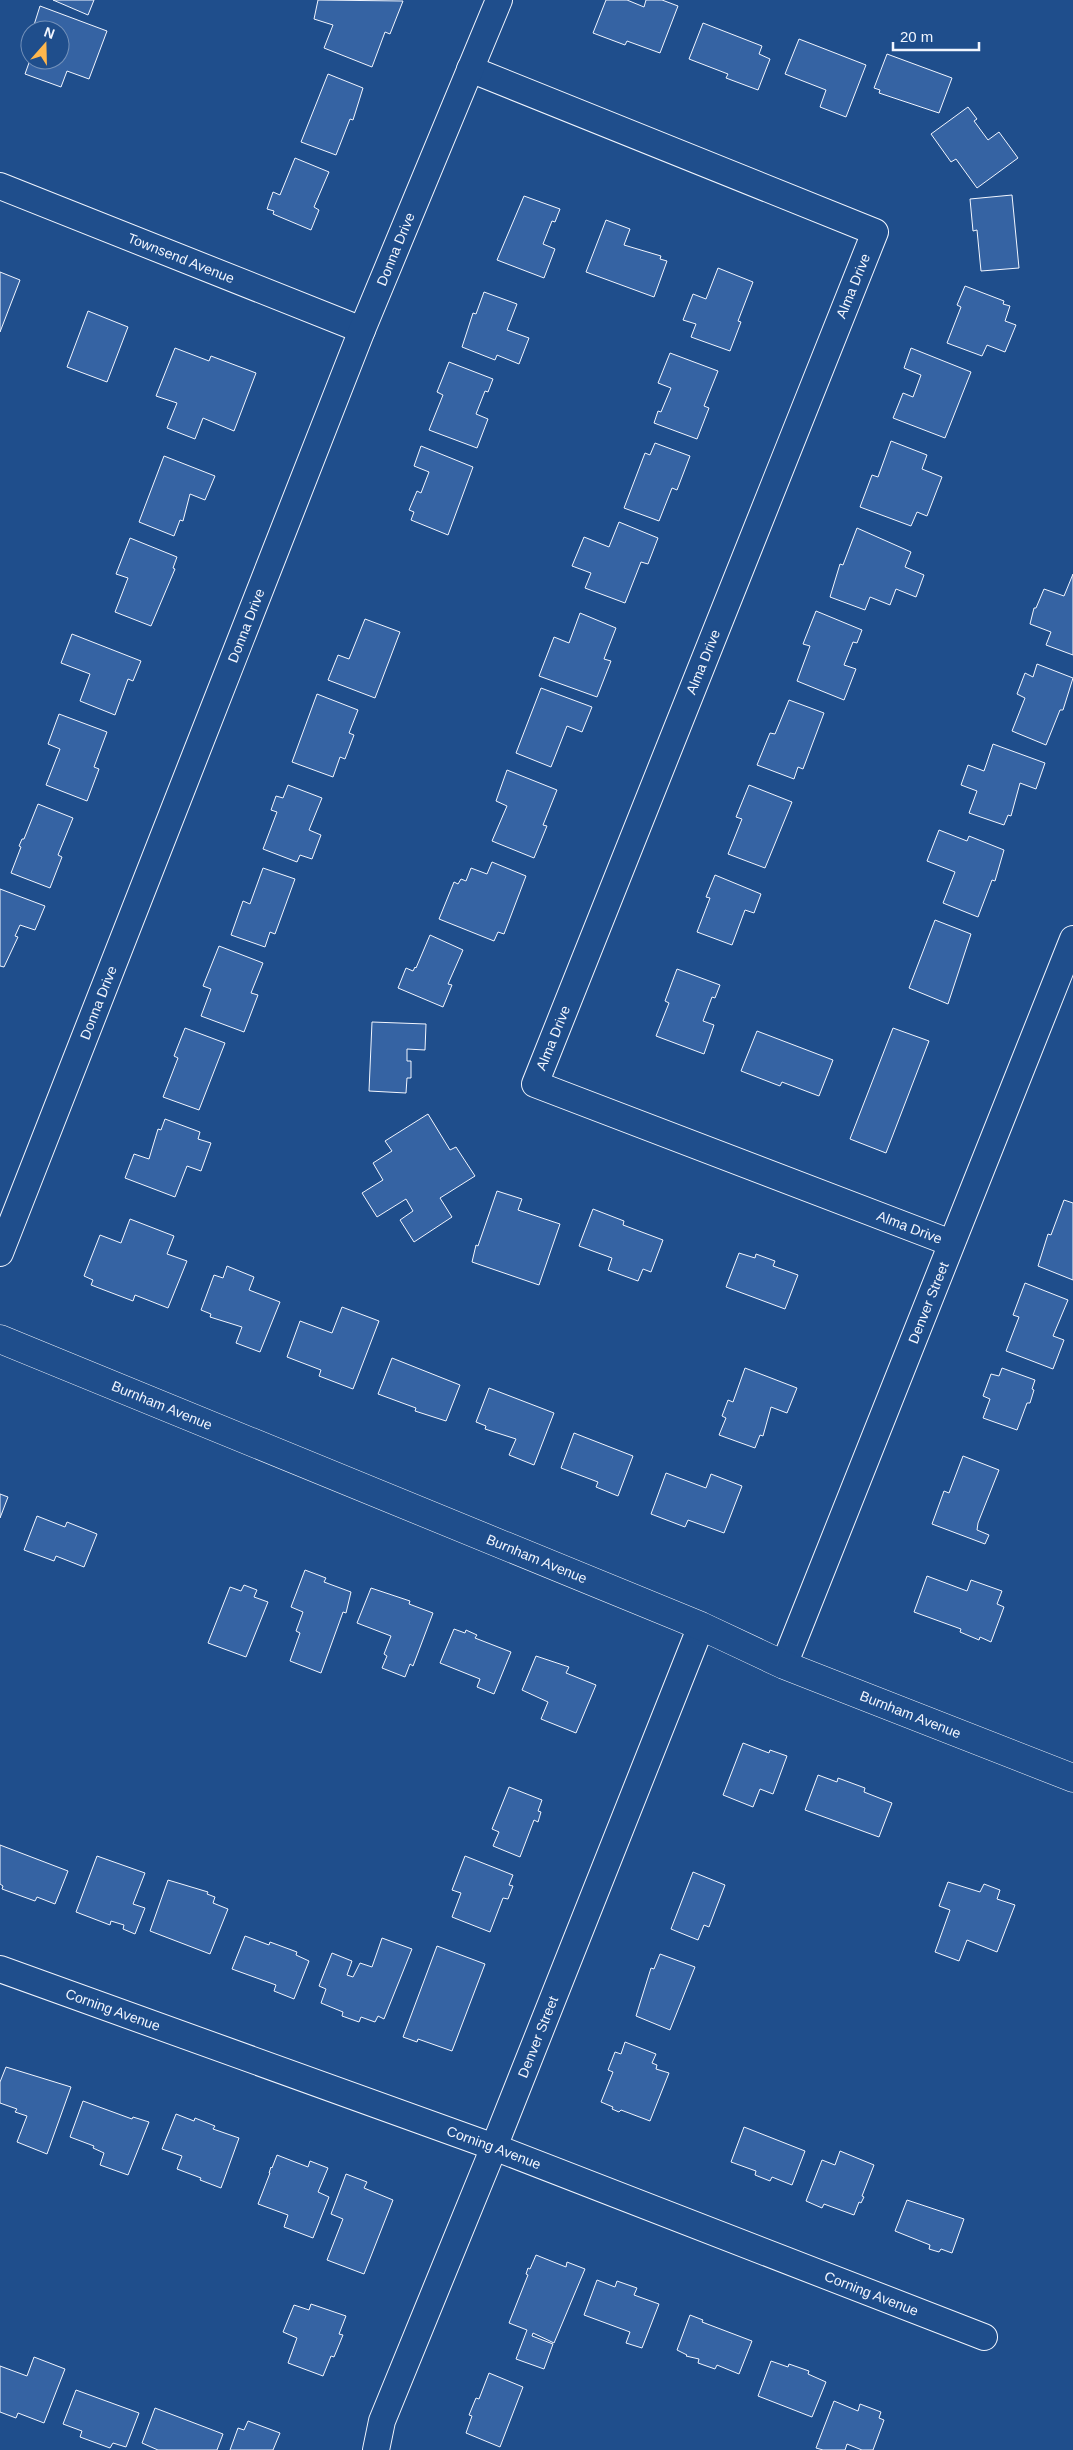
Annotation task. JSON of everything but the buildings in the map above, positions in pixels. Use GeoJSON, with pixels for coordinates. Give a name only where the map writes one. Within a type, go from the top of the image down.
{"type":"FeatureCollection","features":[{"type":"Feature","properties":{"kind":"street","name":"Donna Drive"},"geometry":{"type":"LineString","coordinates":[[0,1253],[362,330],[498,0]]}},
{"type":"Feature","properties":{"kind":"street","name":"Alma Drive"},"geometry":{"type":"LineString","coordinates":[[470,70],[875,232],[535,1084],[951,1243]]}},
{"type":"Feature","properties":{"kind":"street","name":"Townsend Avenue"},"geometry":{"type":"LineString","coordinates":[[0,186],[362,330]]}},
{"type":"Feature","properties":{"kind":"street","name":"Denver Street"},"geometry":{"type":"LineString","coordinates":[[784,1665],[1073,940]]}},
{"type":"Feature","properties":{"kind":"street","name":"Burnham Avenue"},"geometry":{"type":"LineString","coordinates":[[0,1339],[701,1626],[784,1665],[1073,1778]]}},
{"type":"Feature","properties":{"kind":"street","name":"Denver Street"},"geometry":{"type":"LineString","coordinates":[[376,2450],[382,2421],[494,2146],[701,1626]]}},
{"type":"Feature","properties":{"kind":"street","name":"Corning Avenue"},"geometry":{"type":"LineString","coordinates":[[0,1969],[494,2146],[984,2337]]}}]}
